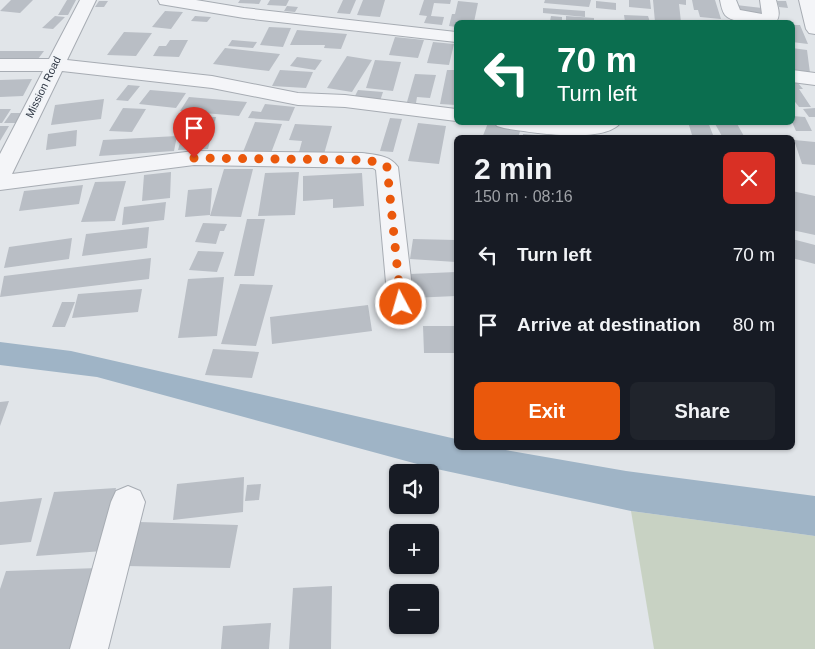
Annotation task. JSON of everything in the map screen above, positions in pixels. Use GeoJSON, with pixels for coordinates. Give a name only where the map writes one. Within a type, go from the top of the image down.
{"type":"FeatureCollection","features":[{"type":"Feature","properties":{"kind":"street","name":"Mission Road"},"geometry":{"type":"LineString","coordinates":[[0,176],[88,0]]}},
{"type":"Feature","properties":{"kind":"street"},"geometry":{"type":"LineString","coordinates":[[166,0],[244,13],[454,37]]}},
{"type":"Feature","properties":{"kind":"street"},"geometry":{"type":"LineString","coordinates":[[728,0],[732,13],[735,15],[761,20],[770,19],[771,14],[768,0]]}},
{"type":"Feature","properties":{"kind":"street"},"geometry":{"type":"LineString","coordinates":[[807,0],[815,29]]}},
{"type":"Feature","properties":{"kind":"street"},"geometry":{"type":"LineString","coordinates":[[0,65],[54,65],[115,70],[212,82],[298,99],[345,101],[454,115]]}},
{"type":"Feature","properties":{"kind":"street"},"geometry":{"type":"LineString","coordinates":[[795,76],[815,79]]}},
{"type":"Feature","properties":{"kind":"street"},"geometry":{"type":"LineString","coordinates":[[534,125],[598,129],[605,125]]}},
{"type":"Feature","properties":{"kind":"street"},"geometry":{"type":"LineString","coordinates":[[0,183],[194,158],[362,160],[378,162],[387,167],[401,304]]}},
{"type":"Feature","properties":{"kind":"street"},"geometry":{"type":"LineString","coordinates":[[89,649],[128,502]]}},
{"type":"Feature","properties":{"kind":"green space"},"geometry":{"type":"Polygon","coordinates":[[[631,511],[815,536],[815,649],[654,649],[631,511]]]}},
{"type":"Feature","properties":{"kind":"water"},"geometry":{"type":"Polygon","coordinates":[[[0,342],[71,351],[454,439],[454,450],[505,450],[626,471],[815,496],[815,536],[631,511],[439,470],[439,464],[417,464],[97,377],[0,365],[0,342]]]}},
{"type":"Feature","properties":{"kind":"building"},"geometry":{"type":"Polygon","coordinates":[[[11,0],[33,0],[20,13],[0,11],[11,0]]]}},
{"type":"Feature","properties":{"kind":"building"},"geometry":{"type":"Polygon","coordinates":[[[67,0],[76,0],[68,15],[58,15],[67,0]]]}},
{"type":"Feature","properties":{"kind":"building"},"geometry":{"type":"Polygon","coordinates":[[[240,0],[261,0],[259,4],[238,3],[240,0]]]}},
{"type":"Feature","properties":{"kind":"building"},"geometry":{"type":"Polygon","coordinates":[[[270,0],[289,0],[286,6],[267,5],[270,0]]]}},
{"type":"Feature","properties":{"kind":"building"},"geometry":{"type":"Polygon","coordinates":[[[343,0],[356,0],[350,14],[337,13],[343,0]]]}},
{"type":"Feature","properties":{"kind":"building"},"geometry":{"type":"Polygon","coordinates":[[[363,0],[385,0],[380,17],[357,15],[363,0]]]}},
{"type":"Feature","properties":{"kind":"building"},"geometry":{"type":"Polygon","coordinates":[[[424,0],[451,0],[450,4],[434,3],[431,16],[444,17],[442,25],[424,23],[427,16],[419,15],[424,0]]]}},
{"type":"Feature","properties":{"kind":"building"},"geometry":{"type":"Polygon","coordinates":[[[545,0],[591,0],[589,7],[544,3],[545,0]]]}},
{"type":"Feature","properties":{"kind":"building"},"geometry":{"type":"Polygon","coordinates":[[[629,0],[650,0],[651,9],[629,7],[629,0]]]}},
{"type":"Feature","properties":{"kind":"building"},"geometry":{"type":"Polygon","coordinates":[[[653,0],[686,0],[686,5],[679,4],[681,20],[655,20],[653,0]]]}},
{"type":"Feature","properties":{"kind":"building"},"geometry":{"type":"Polygon","coordinates":[[[692,0],[715,0],[721,19],[700,17],[698,10],[694,10],[692,0]]]}},
{"type":"Feature","properties":{"kind":"building"},"geometry":{"type":"Polygon","coordinates":[[[99,1],[108,1],[104,7],[95,7],[99,1]]]}},
{"type":"Feature","properties":{"kind":"building"},"geometry":{"type":"Polygon","coordinates":[[[458,1],[478,3],[474,20],[454,20],[454,27],[449,26],[452,14],[455,14],[458,1]]]}},
{"type":"Feature","properties":{"kind":"building"},"geometry":{"type":"Polygon","coordinates":[[[596,1],[616,3],[616,10],[596,8],[596,1]]]}},
{"type":"Feature","properties":{"kind":"building"},"geometry":{"type":"Polygon","coordinates":[[[777,1],[786,1],[788,8],[779,7],[777,1]]]}},
{"type":"Feature","properties":{"kind":"building"},"geometry":{"type":"Polygon","coordinates":[[[736,5],[762,8],[763,18],[737,15],[736,5]]]}},
{"type":"Feature","properties":{"kind":"building"},"geometry":{"type":"Polygon","coordinates":[[[287,6],[298,7],[295,12],[284,11],[287,6]]]}},
{"type":"Feature","properties":{"kind":"building"},"geometry":{"type":"Polygon","coordinates":[[[543,8],[585,11],[585,17],[543,13],[543,8]]]}},
{"type":"Feature","properties":{"kind":"building"},"geometry":{"type":"Polygon","coordinates":[[[165,11],[183,12],[171,29],[152,27],[165,11]]]}},
{"type":"Feature","properties":{"kind":"building"},"geometry":{"type":"Polygon","coordinates":[[[624,15],[648,16],[649,20],[625,20],[624,15]]]}},
{"type":"Feature","properties":{"kind":"building"},"geometry":{"type":"Polygon","coordinates":[[[55,16],[65,17],[53,29],[42,28],[55,16]]]}},
{"type":"Feature","properties":{"kind":"building"},"geometry":{"type":"Polygon","coordinates":[[[195,16],[211,17],[207,22],[191,21],[195,16]]]}},
{"type":"Feature","properties":{"kind":"building"},"geometry":{"type":"Polygon","coordinates":[[[551,16],[562,17],[562,20],[550,20],[551,16]]]}},
{"type":"Feature","properties":{"kind":"building"},"geometry":{"type":"Polygon","coordinates":[[[566,16],[594,18],[594,20],[566,20],[566,16]]]}},
{"type":"Feature","properties":{"kind":"building"},"geometry":{"type":"Polygon","coordinates":[[[795,25],[800,25],[808,44],[795,42],[795,25]]]}},
{"type":"Feature","properties":{"kind":"building"},"geometry":{"type":"Polygon","coordinates":[[[269,27],[291,28],[283,47],[260,45],[269,27]]]}},
{"type":"Feature","properties":{"kind":"building"},"geometry":{"type":"Polygon","coordinates":[[[297,30],[347,34],[341,49],[324,48],[325,45],[290,45],[297,30]]]}},
{"type":"Feature","properties":{"kind":"building"},"geometry":{"type":"Polygon","coordinates":[[[124,32],[152,33],[136,56],[107,55],[124,32]]]}},
{"type":"Feature","properties":{"kind":"building"},"geometry":{"type":"Polygon","coordinates":[[[395,37],[424,40],[418,58],[389,55],[395,37]]]}},
{"type":"Feature","properties":{"kind":"building"},"geometry":{"type":"Polygon","coordinates":[[[170,40],[188,40],[179,57],[153,56],[159,46],[166,46],[170,40]]]}},
{"type":"Feature","properties":{"kind":"building"},"geometry":{"type":"Polygon","coordinates":[[[232,40],[257,42],[253,48],[228,46],[232,40]]]}},
{"type":"Feature","properties":{"kind":"building"},"geometry":{"type":"Polygon","coordinates":[[[433,42],[454,44],[449,65],[427,63],[433,42]]]}},
{"type":"Feature","properties":{"kind":"building"},"geometry":{"type":"Polygon","coordinates":[[[225,48],[280,54],[269,71],[213,64],[225,48]]]}},
{"type":"Feature","properties":{"kind":"building"},"geometry":{"type":"Polygon","coordinates":[[[795,48],[807,50],[810,73],[795,70],[795,48]]]}},
{"type":"Feature","properties":{"kind":"building"},"geometry":{"type":"Polygon","coordinates":[[[0,51],[44,51],[38,59],[0,60],[0,51]]]}},
{"type":"Feature","properties":{"kind":"building"},"geometry":{"type":"Polygon","coordinates":[[[347,56],[372,60],[352,92],[327,88],[347,56]]]}},
{"type":"Feature","properties":{"kind":"building"},"geometry":{"type":"Polygon","coordinates":[[[297,57],[322,60],[315,70],[290,66],[297,57]]]}},
{"type":"Feature","properties":{"kind":"building"},"geometry":{"type":"Polygon","coordinates":[[[375,60],[401,62],[393,91],[366,88],[375,60]]]}},
{"type":"Feature","properties":{"kind":"building"},"geometry":{"type":"Polygon","coordinates":[[[280,70],[313,72],[306,88],[272,86],[280,70]]]}},
{"type":"Feature","properties":{"kind":"building"},"geometry":{"type":"Polygon","coordinates":[[[447,70],[454,70],[454,105],[440,104],[447,70]]]}},
{"type":"Feature","properties":{"kind":"building"},"geometry":{"type":"Polygon","coordinates":[[[415,74],[436,75],[430,98],[417,97],[416,103],[407,102],[415,74]]]}},
{"type":"Feature","properties":{"kind":"building"},"geometry":{"type":"Polygon","coordinates":[[[32,79],[23,96],[0,97],[0,80],[32,79]]]}},
{"type":"Feature","properties":{"kind":"building"},"geometry":{"type":"Polygon","coordinates":[[[795,83],[798,83],[803,89],[799,89],[811,107],[799,107],[795,102],[795,83]]]}},
{"type":"Feature","properties":{"kind":"building"},"geometry":{"type":"Polygon","coordinates":[[[128,85],[140,86],[128,101],[116,100],[128,85]]]}},
{"type":"Feature","properties":{"kind":"building"},"geometry":{"type":"Polygon","coordinates":[[[150,90],[186,93],[176,108],[139,104],[150,90]]]}},
{"type":"Feature","properties":{"kind":"building"},"geometry":{"type":"Polygon","coordinates":[[[358,90],[383,92],[380,101],[354,98],[358,90]]]}},
{"type":"Feature","properties":{"kind":"building"},"geometry":{"type":"Polygon","coordinates":[[[189,97],[247,102],[239,116],[180,111],[189,97]]]}},
{"type":"Feature","properties":{"kind":"building"},"geometry":{"type":"Polygon","coordinates":[[[104,99],[101,119],[51,125],[55,105],[104,99]]]}},
{"type":"Feature","properties":{"kind":"building"},"geometry":{"type":"Polygon","coordinates":[[[265,104],[295,107],[289,121],[248,118],[252,111],[261,112],[265,104]]]}},
{"type":"Feature","properties":{"kind":"building"},"geometry":{"type":"Polygon","coordinates":[[[123,108],[146,109],[132,132],[109,131],[123,108]]]}},
{"type":"Feature","properties":{"kind":"building"},"geometry":{"type":"Polygon","coordinates":[[[815,108],[815,117],[809,117],[803,109],[815,108]]]}},
{"type":"Feature","properties":{"kind":"building"},"geometry":{"type":"Polygon","coordinates":[[[0,109],[11,109],[2,123],[0,123],[0,109]]]}},
{"type":"Feature","properties":{"kind":"building"},"geometry":{"type":"Polygon","coordinates":[[[11,113],[23,113],[17,123],[4,123],[11,113]]]}},
{"type":"Feature","properties":{"kind":"building"},"geometry":{"type":"Polygon","coordinates":[[[795,116],[805,117],[812,131],[796,131],[793,125],[795,125],[795,116]]]}},
{"type":"Feature","properties":{"kind":"building"},"geometry":{"type":"Polygon","coordinates":[[[187,117],[216,117],[208,149],[178,150],[187,117]]]}},
{"type":"Feature","properties":{"kind":"building"},"geometry":{"type":"Polygon","coordinates":[[[390,118],[402,119],[393,152],[380,151],[390,118]]]}},
{"type":"Feature","properties":{"kind":"building"},"geometry":{"type":"Polygon","coordinates":[[[255,122],[282,124],[271,153],[243,152],[255,122]]]}},
{"type":"Feature","properties":{"kind":"building"},"geometry":{"type":"Polygon","coordinates":[[[418,123],[446,126],[439,164],[408,161],[418,123]]]}},
{"type":"Feature","properties":{"kind":"building"},"geometry":{"type":"Polygon","coordinates":[[[295,124],[332,126],[324,154],[299,152],[302,141],[289,140],[295,124]]]}},
{"type":"Feature","properties":{"kind":"building"},"geometry":{"type":"Polygon","coordinates":[[[487,125],[521,128],[519,135],[483,135],[487,125]]]}},
{"type":"Feature","properties":{"kind":"building"},"geometry":{"type":"Polygon","coordinates":[[[689,125],[709,125],[713,135],[692,135],[689,125]]]}},
{"type":"Feature","properties":{"kind":"building"},"geometry":{"type":"Polygon","coordinates":[[[716,125],[738,125],[743,135],[721,135],[716,125]]]}},
{"type":"Feature","properties":{"kind":"building"},"geometry":{"type":"Polygon","coordinates":[[[0,126],[9,126],[0,141],[0,126]]]}},
{"type":"Feature","properties":{"kind":"building"},"geometry":{"type":"Polygon","coordinates":[[[77,130],[76,146],[46,150],[48,134],[77,130]]]}},
{"type":"Feature","properties":{"kind":"building"},"geometry":{"type":"Polygon","coordinates":[[[177,136],[174,151],[99,156],[103,140],[177,136]]]}},
{"type":"Feature","properties":{"kind":"building"},"geometry":{"type":"Polygon","coordinates":[[[795,140],[815,142],[815,165],[802,164],[795,140]]]}},
{"type":"Feature","properties":{"kind":"building"},"geometry":{"type":"Polygon","coordinates":[[[224,169],[253,169],[241,217],[210,216],[224,169]]]}},
{"type":"Feature","properties":{"kind":"building"},"geometry":{"type":"Polygon","coordinates":[[[171,172],[170,198],[142,201],[144,175],[171,172]]]}},
{"type":"Feature","properties":{"kind":"building"},"geometry":{"type":"Polygon","coordinates":[[[299,172],[295,215],[258,216],[265,173],[299,172]]]}},
{"type":"Feature","properties":{"kind":"building"},"geometry":{"type":"Polygon","coordinates":[[[362,173],[364,206],[333,208],[333,199],[303,201],[303,176],[362,173]]]}},
{"type":"Feature","properties":{"kind":"building"},"geometry":{"type":"Polygon","coordinates":[[[126,181],[115,221],[81,222],[95,182],[126,181]]]}},
{"type":"Feature","properties":{"kind":"building"},"geometry":{"type":"Polygon","coordinates":[[[83,185],[79,204],[19,211],[24,191],[83,185]]]}},
{"type":"Feature","properties":{"kind":"building"},"geometry":{"type":"Polygon","coordinates":[[[212,188],[210,215],[185,217],[188,190],[212,188]]]}},
{"type":"Feature","properties":{"kind":"building"},"geometry":{"type":"Polygon","coordinates":[[[795,192],[815,196],[815,235],[795,231],[795,192]]]}},
{"type":"Feature","properties":{"kind":"building"},"geometry":{"type":"Polygon","coordinates":[[[166,202],[164,220],[122,225],[124,207],[166,202]]]}},
{"type":"Feature","properties":{"kind":"building"},"geometry":{"type":"Polygon","coordinates":[[[247,219],[265,219],[254,276],[234,276],[247,219]]]}},
{"type":"Feature","properties":{"kind":"building"},"geometry":{"type":"Polygon","coordinates":[[[203,223],[227,224],[224,231],[220,231],[216,244],[195,242],[203,223]]]}},
{"type":"Feature","properties":{"kind":"building"},"geometry":{"type":"Polygon","coordinates":[[[149,227],[147,248],[82,256],[86,234],[149,227]]]}},
{"type":"Feature","properties":{"kind":"building"},"geometry":{"type":"Polygon","coordinates":[[[72,238],[69,259],[4,268],[9,247],[72,238]]]}},
{"type":"Feature","properties":{"kind":"building"},"geometry":{"type":"Polygon","coordinates":[[[413,239],[454,240],[454,262],[410,259],[413,239]]]}},
{"type":"Feature","properties":{"kind":"building"},"geometry":{"type":"Polygon","coordinates":[[[795,240],[815,245],[815,264],[795,259],[795,240]]]}},
{"type":"Feature","properties":{"kind":"building"},"geometry":{"type":"Polygon","coordinates":[[[198,251],[224,252],[217,272],[189,270],[198,251]]]}},
{"type":"Feature","properties":{"kind":"building"},"geometry":{"type":"Polygon","coordinates":[[[151,258],[149,279],[0,297],[4,276],[151,258]]]}},
{"type":"Feature","properties":{"kind":"building"},"geometry":{"type":"Polygon","coordinates":[[[454,272],[454,296],[412,298],[410,274],[454,272]]]}},
{"type":"Feature","properties":{"kind":"building"},"geometry":{"type":"Polygon","coordinates":[[[224,277],[217,336],[178,338],[188,279],[224,277]]]}},
{"type":"Feature","properties":{"kind":"building"},"geometry":{"type":"Polygon","coordinates":[[[240,284],[273,285],[256,346],[221,344],[240,284]]]}},
{"type":"Feature","properties":{"kind":"building"},"geometry":{"type":"Polygon","coordinates":[[[142,289],[138,312],[72,318],[78,294],[142,289]]]}},
{"type":"Feature","properties":{"kind":"building"},"geometry":{"type":"Polygon","coordinates":[[[62,302],[75,302],[65,327],[52,327],[62,302]]]}},
{"type":"Feature","properties":{"kind":"building"},"geometry":{"type":"Polygon","coordinates":[[[368,305],[372,331],[272,344],[270,317],[368,305]]]}},
{"type":"Feature","properties":{"kind":"building"},"geometry":{"type":"Polygon","coordinates":[[[423,326],[454,326],[454,353],[424,353],[423,326]]]}},
{"type":"Feature","properties":{"kind":"building"},"geometry":{"type":"Polygon","coordinates":[[[213,349],[259,352],[252,378],[205,375],[213,349]]]}},
{"type":"Feature","properties":{"kind":"building"},"geometry":{"type":"Polygon","coordinates":[[[9,401],[0,426],[0,402],[9,401]]]}},
{"type":"Feature","properties":{"kind":"building"},"geometry":{"type":"Polygon","coordinates":[[[244,477],[243,512],[173,520],[177,484],[244,477]]]}},
{"type":"Feature","properties":{"kind":"building"},"geometry":{"type":"Polygon","coordinates":[[[261,484],[259,500],[245,501],[247,485],[261,484]]]}},
{"type":"Feature","properties":{"kind":"building"},"geometry":{"type":"Polygon","coordinates":[[[116,488],[103,551],[36,556],[54,492],[116,488]]]}},
{"type":"Feature","properties":{"kind":"building"},"geometry":{"type":"Polygon","coordinates":[[[42,498],[31,542],[0,545],[0,502],[42,498]]]}},
{"type":"Feature","properties":{"kind":"building"},"geometry":{"type":"Polygon","coordinates":[[[139,522],[238,525],[230,568],[126,566],[139,522]]]}},
{"type":"Feature","properties":{"kind":"building"},"geometry":{"type":"Polygon","coordinates":[[[99,568],[78,649],[0,649],[0,589],[6,571],[99,568]]]}},
{"type":"Feature","properties":{"kind":"building"},"geometry":{"type":"Polygon","coordinates":[[[332,586],[331,649],[289,649],[293,588],[332,586]]]}},
{"type":"Feature","properties":{"kind":"building"},"geometry":{"type":"Polygon","coordinates":[[[271,623],[269,649],[221,649],[223,626],[271,623]]]}},
{"type":"Feature","properties":{"kind":"route"},"geometry":{"type":"LineString","coordinates":[[194,158],[362,160],[378,162],[387,167],[401,304]]}}]}
